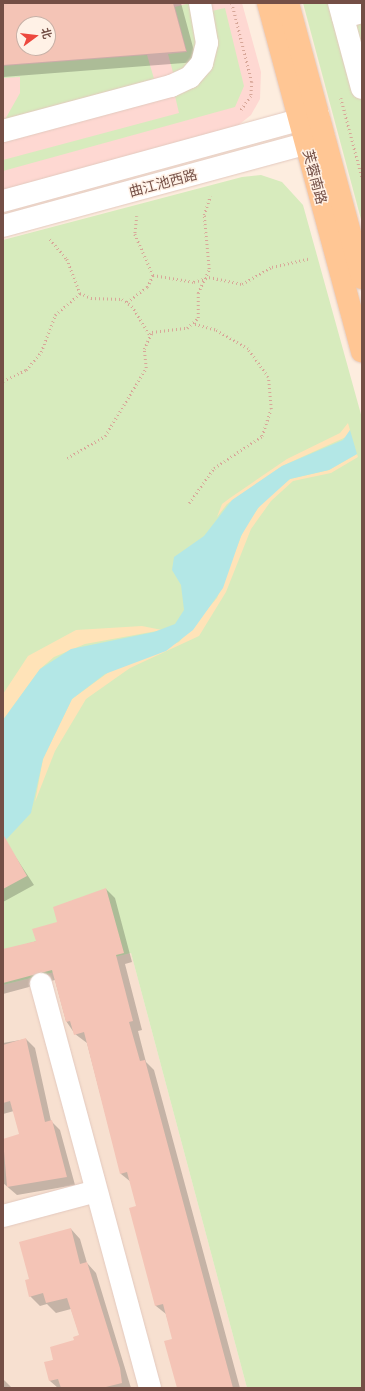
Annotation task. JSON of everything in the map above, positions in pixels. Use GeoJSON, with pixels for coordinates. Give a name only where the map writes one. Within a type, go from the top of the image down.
{"type":"FeatureCollection","features":[{"type":"Feature","properties":{"kind":"main road","name":"芙蓉南路"},"geometry":{"type":"LineString","coordinates":[[268,3],[309,118]]}},
{"type":"Feature","properties":{"kind":"main road","name":"芙蓉南路"},"geometry":{"type":"LineString","coordinates":[[288,3],[309,118],[362,352]]}},
{"type":"Feature","properties":{"kind":"main road","name":"芙蓉南路"},"geometry":{"type":"LineString","coordinates":[[315,141],[362,278]]}},
{"type":"Feature","properties":{"kind":"street"},"geometry":{"type":"LineString","coordinates":[[3,131],[171,86],[190,77],[202,63],[207,43],[200,3]]}},
{"type":"Feature","properties":{"kind":"street"},"geometry":{"type":"LineString","coordinates":[[348,11],[362,88]]}},
{"type":"Feature","properties":{"kind":"street","name":"曲江池西路"},"geometry":{"type":"LineString","coordinates":[[3,201],[309,118]]}},
{"type":"Feature","properties":{"kind":"street","name":"曲江池西路"},"geometry":{"type":"LineString","coordinates":[[3,226],[315,141]]}},
{"type":"Feature","properties":{"kind":"street"},"geometry":{"type":"LineString","coordinates":[[41,984],[150,1388]]}},
{"type":"Feature","properties":{"kind":"street"},"geometry":{"type":"LineString","coordinates":[[3,1216],[96,1191]]}},
{"type":"Feature","properties":{"kind":"path"},"geometry":{"type":"LineString","coordinates":[[232,3],[252,82],[248,102],[238,114]]}},
{"type":"Feature","properties":{"kind":"path"},"geometry":{"type":"LineString","coordinates":[[193,324],[198,318],[202,280],[209,269],[204,215],[210,196]]}},
{"type":"Feature","properties":{"kind":"path"},"geometry":{"type":"LineString","coordinates":[[137,216],[137,240],[153,275]]}},
{"type":"Feature","properties":{"kind":"path"},"geometry":{"type":"LineString","coordinates":[[50,239],[67,259],[80,293],[85,297],[127,302],[147,287],[153,275]]}},
{"type":"Feature","properties":{"kind":"path"},"geometry":{"type":"LineString","coordinates":[[153,275],[194,282],[209,277],[242,284],[272,267],[308,259]]}},
{"type":"Feature","properties":{"kind":"path"},"geometry":{"type":"LineString","coordinates":[[3,381],[26,370],[41,352],[55,315],[80,293]]}},
{"type":"Feature","properties":{"kind":"path"},"geometry":{"type":"LineString","coordinates":[[127,302],[150,335]]}},
{"type":"Feature","properties":{"kind":"path"},"geometry":{"type":"LineString","coordinates":[[150,335],[193,324],[216,330],[248,349],[268,377],[271,409],[262,436],[214,468],[189,503]]}},
{"type":"Feature","properties":{"kind":"path"},"geometry":{"type":"LineString","coordinates":[[67,458],[106,436],[146,368],[144,349],[150,335]]}},
{"type":"Feature","properties":{"kind":"shaded area"},"geometry":{"type":"Polygon","coordinates":[[[3,3],[242,3],[261,72],[260,99],[251,115],[236,127],[3,190],[3,3]]]}},
{"type":"Feature","properties":{"kind":"shaded area"},"geometry":{"type":"Polygon","coordinates":[[[131,953],[247,1388],[3,1388],[3,985],[131,953]]]}},
{"type":"Feature","properties":{"kind":"green space"},"geometry":{"type":"Polygon","coordinates":[[[190,3],[199,40],[192,62],[174,76],[168,54],[187,52],[175,7],[190,3]]]}},
{"type":"Feature","properties":{"kind":"green space"},"geometry":{"type":"Polygon","coordinates":[[[303,3],[362,3],[362,223],[303,3]]]}},
{"type":"Feature","properties":{"kind":"green space"},"geometry":{"type":"Polygon","coordinates":[[[225,8],[244,86],[235,107],[3,171],[3,160],[179,113],[175,96],[197,84],[212,11],[225,8]]]}},
{"type":"Feature","properties":{"kind":"green space"},"geometry":{"type":"Polygon","coordinates":[[[147,55],[155,82],[3,123],[20,93],[20,77],[3,78],[3,66],[147,55]]]}},
{"type":"Feature","properties":{"kind":"green space"},"geometry":{"type":"Polygon","coordinates":[[[261,175],[282,182],[303,205],[362,418],[362,1388],[247,1388],[131,953],[3,985],[3,240],[242,177],[261,175]]]}},
{"type":"Feature","properties":{"kind":"sand"},"geometry":{"type":"Polygon","coordinates":[[[348,423],[350,430],[346,437],[282,466],[227,504],[217,517],[222,504],[230,498],[287,459],[340,433],[348,423]]]}},
{"type":"Feature","properties":{"kind":"sand"},"geometry":{"type":"Polygon","coordinates":[[[357,454],[358,457],[331,473],[293,481],[271,501],[251,529],[226,592],[199,636],[130,668],[86,699],[55,751],[35,802],[43,759],[72,699],[113,669],[179,642],[217,598],[244,529],[263,501],[290,479],[329,470],[357,454]]]}},
{"type":"Feature","properties":{"kind":"sand"},"geometry":{"type":"Polygon","coordinates":[[[142,626],[162,630],[85,644],[54,657],[40,669],[3,720],[3,694],[28,656],[76,630],[142,626]]]}},
{"type":"Feature","properties":{"kind":"water"},"geometry":{"type":"Polygon","coordinates":[[[350,430],[357,454],[329,470],[290,479],[258,508],[241,536],[223,588],[193,630],[166,651],[105,674],[72,699],[43,759],[31,813],[3,843],[3,720],[40,669],[71,649],[154,632],[175,624],[184,610],[181,585],[172,570],[174,557],[204,536],[232,500],[282,466],[343,440],[350,430]]]}},
{"type":"Feature","properties":{"kind":"building"},"geometry":{"type":"Polygon","coordinates":[[[3,3],[173,3],[186,51],[3,65],[3,3]]]}},
{"type":"Feature","properties":{"kind":"building"},"geometry":{"type":"Polygon","coordinates":[[[3,834],[27,876],[3,889],[3,834]]]}},
{"type":"Feature","properties":{"kind":"building"},"geometry":{"type":"Polygon","coordinates":[[[106,888],[124,953],[116,955],[133,1021],[129,1022],[140,1061],[145,1060],[233,1388],[177,1388],[164,1341],[172,1339],[163,1304],[155,1306],[129,1208],[136,1206],[127,1172],[120,1174],[84,1032],[74,1035],[70,1021],[66,1022],[52,970],[3,983],[3,949],[36,941],[32,929],[57,922],[53,907],[106,888]]]}},
{"type":"Feature","properties":{"kind":"building"},"geometry":{"type":"Polygon","coordinates":[[[26,1038],[45,1122],[52,1120],[67,1177],[7,1187],[3,1139],[19,1134],[10,1101],[3,1103],[3,1045],[26,1038]]]}},
{"type":"Feature","properties":{"kind":"building"},"geometry":{"type":"Polygon","coordinates":[[[71,1228],[80,1264],[87,1262],[120,1368],[122,1383],[102,1388],[61,1388],[58,1379],[49,1381],[44,1362],[53,1360],[50,1347],[74,1340],[73,1337],[79,1335],[67,1298],[46,1303],[43,1293],[29,1297],[25,1280],[29,1279],[19,1242],[71,1228]]]}}]}
